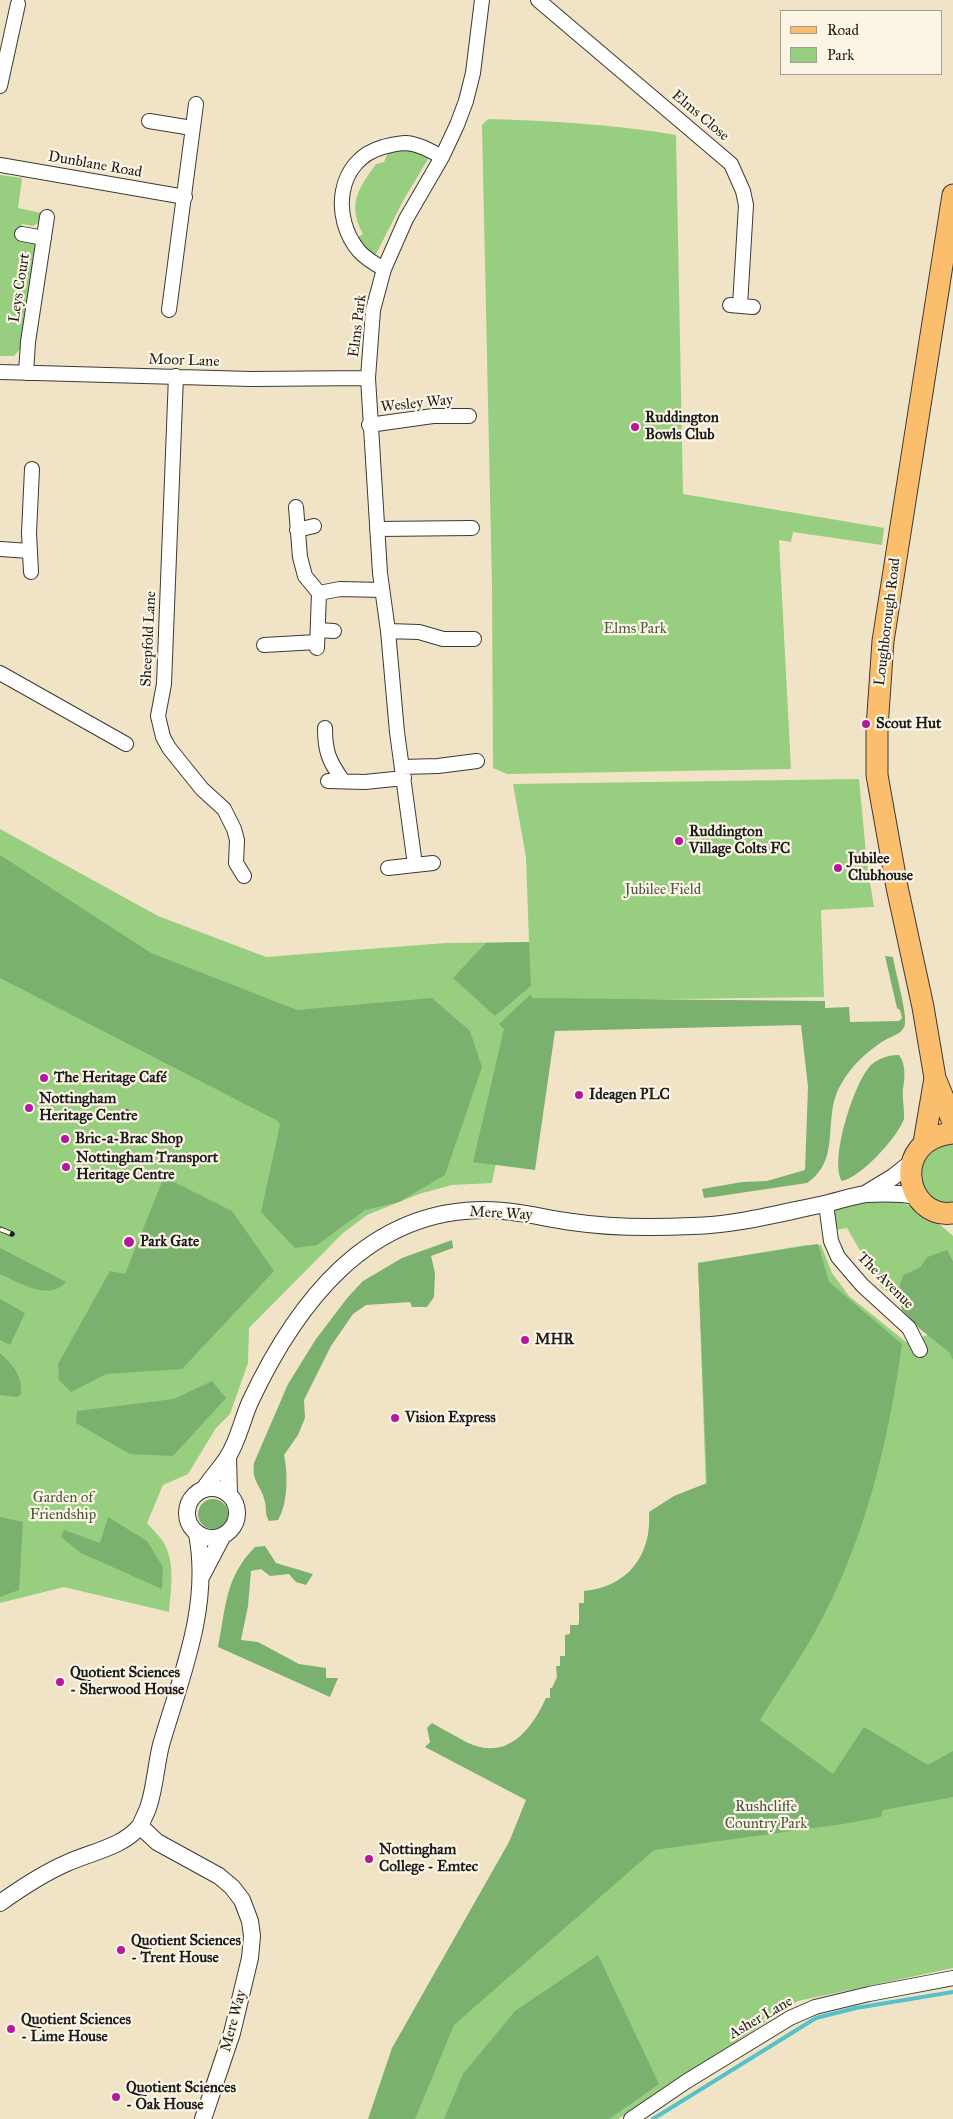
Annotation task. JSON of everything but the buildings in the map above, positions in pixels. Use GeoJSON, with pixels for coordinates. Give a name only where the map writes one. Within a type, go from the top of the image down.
{"type":"FeatureCollection","features":[{"type":"Feature","properties":{"kind":"main road","name":"Loughborough Road"},"geometry":{"type":"LineString","coordinates":[[953,195],[883,641],[877,728],[877,775],[884,817],[923,1007],[935,1078],[953,1122]]}},
{"type":"Feature","properties":{"kind":"main road","name":"Loughborough Road"},"geometry":{"type":"LineString","coordinates":[[924,1143],[935,1078]]}},
{"type":"Feature","properties":{"kind":"main road"},"geometry":{"type":"LineString","coordinates":[[952,1215],[937,1212],[926,1205],[917,1196],[912,1186],[910,1174],[912,1162],[924,1143],[937,1136],[953,1133]]}},
{"type":"Feature","properties":{"kind":"street","name":"Elms Park"},"geometry":{"type":"LineString","coordinates":[[415,865],[382,590],[377,529],[368,378],[373,310],[384,269],[406,219],[442,157],[457,126],[466,101],[473,73],[482,0]]}},
{"type":"Feature","properties":{"kind":"street","name":"Elms Close"},"geometry":{"type":"LineString","coordinates":[[538,0],[731,164],[743,191],[746,205],[741,306]]}},
{"type":"Feature","properties":{"kind":"street"},"geometry":{"type":"LineString","coordinates":[[0,86],[18,4]]}},
{"type":"Feature","properties":{"kind":"street"},"geometry":{"type":"LineString","coordinates":[[169,310],[196,104]]}},
{"type":"Feature","properties":{"kind":"street"},"geometry":{"type":"LineString","coordinates":[[149,121],[192,128]]}},
{"type":"Feature","properties":{"kind":"street"},"geometry":{"type":"LineString","coordinates":[[384,269],[368,260],[360,252],[351,240],[343,223],[341,197],[349,172],[355,164],[368,154],[397,144],[407,143],[420,146],[442,157]]}},
{"type":"Feature","properties":{"kind":"street","name":"Dunblane Road"},"geometry":{"type":"LineString","coordinates":[[0,165],[185,197]]}},
{"type":"Feature","properties":{"kind":"street","name":"Leys Court"},"geometry":{"type":"LineString","coordinates":[[26,373],[28,342],[47,217]]}},
{"type":"Feature","properties":{"kind":"street","name":"Leys Court"},"geometry":{"type":"LineString","coordinates":[[22,234],[44,238]]}},
{"type":"Feature","properties":{"kind":"street","name":"Moor Lane"},"geometry":{"type":"LineString","coordinates":[[0,372],[251,379],[368,378]]}},
{"type":"Feature","properties":{"kind":"street","name":"Sheepfold Lane"},"geometry":{"type":"LineString","coordinates":[[176,376],[164,684],[158,716],[163,737],[169,748],[202,789],[224,809],[237,840],[236,863],[244,876]]}},
{"type":"Feature","properties":{"kind":"street","name":"Wesley Way"},"geometry":{"type":"LineString","coordinates":[[370,426],[433,416],[469,416]]}},
{"type":"Feature","properties":{"kind":"street"},"geometry":{"type":"LineString","coordinates":[[32,469],[29,533],[32,572]]}},
{"type":"Feature","properties":{"kind":"street"},"geometry":{"type":"LineString","coordinates":[[296,507],[300,557],[305,576],[319,593],[317,640]]}},
{"type":"Feature","properties":{"kind":"street"},"geometry":{"type":"LineString","coordinates":[[297,530],[314,526]]}},
{"type":"Feature","properties":{"kind":"street"},"geometry":{"type":"LineString","coordinates":[[377,529],[472,528]]}},
{"type":"Feature","properties":{"kind":"street"},"geometry":{"type":"LineString","coordinates":[[0,549],[30,552]]}},
{"type":"Feature","properties":{"kind":"street"},"geometry":{"type":"LineString","coordinates":[[319,593],[340,589],[382,590]]}},
{"type":"Feature","properties":{"kind":"street"},"geometry":{"type":"LineString","coordinates":[[264,645],[317,640],[334,631]]}},
{"type":"Feature","properties":{"kind":"street"},"geometry":{"type":"LineString","coordinates":[[388,632],[419,632],[444,639],[474,639]]}},
{"type":"Feature","properties":{"kind":"street"},"geometry":{"type":"LineString","coordinates":[[0,673],[126,744]]}},
{"type":"Feature","properties":{"kind":"street"},"geometry":{"type":"LineString","coordinates":[[325,728],[325,747],[330,762],[343,781]]}},
{"type":"Feature","properties":{"kind":"street"},"geometry":{"type":"LineString","coordinates":[[328,781],[365,782],[403,772],[477,761]]}},
{"type":"Feature","properties":{"kind":"street"},"geometry":{"type":"LineString","coordinates":[[388,868],[433,862]]}},
{"type":"Feature","properties":{"kind":"street","name":"Mere Way"},"geometry":{"type":"LineString","coordinates":[[865,1194],[893,1177],[912,1162]]}},
{"type":"Feature","properties":{"kind":"street","name":"Mere Way"},"geometry":{"type":"LineString","coordinates":[[204,1489],[228,1457],[250,1402],[291,1330],[317,1293],[345,1263],[364,1248],[380,1237],[406,1225],[458,1212],[484,1210],[531,1214],[570,1222],[618,1227],[696,1226],[733,1222],[826,1204],[865,1194],[906,1194],[917,1196]]}},
{"type":"Feature","properties":{"kind":"street","name":"The Avenue"},"geometry":{"type":"LineString","coordinates":[[826,1204],[831,1240],[838,1257],[862,1285],[908,1328],[920,1350]]}},
{"type":"Feature","properties":{"kind":"street","name":"Mere Way"},"geometry":{"type":"LineString","coordinates":[[228,1457],[229,1494]]}},
{"type":"Feature","properties":{"kind":"street"},"geometry":{"type":"LineString","coordinates":[[201,1577],[222,1537],[232,1528],[237,1512],[235,1502],[229,1494],[221,1490],[213,1488],[204,1489],[195,1493],[189,1501],[186,1510],[189,1525],[197,1534],[208,1538],[222,1537]]}},
{"type":"Feature","properties":{"kind":"street"},"geometry":{"type":"LineString","coordinates":[[0,1903],[43,1875],[67,1862],[120,1841],[135,1832],[140,1826],[149,1805],[161,1748],[190,1651],[201,1577],[197,1534]]}},
{"type":"Feature","properties":{"kind":"street","name":"Mere Way"},"geometry":{"type":"LineString","coordinates":[[140,1826],[157,1842],[219,1876],[232,1887],[242,1900],[250,1921],[252,1936],[250,1958],[232,2033],[203,2119]]}},
{"type":"Feature","properties":{"kind":"street","name":"Asher Lane"},"geometry":{"type":"LineString","coordinates":[[631,2119],[758,2037],[806,2010],[868,1994],[953,1978]]}},
{"type":"Feature","properties":{"kind":"green space","name":"Elms Park"},"geometry":{"type":"Polygon","coordinates":[[[488,119],[629,128],[676,135],[683,494],[884,528],[882,545],[793,532],[791,542],[779,540],[791,769],[507,774],[493,768],[492,586],[482,125],[488,119]]]}},
{"type":"Feature","properties":{"kind":"green space"},"geometry":{"type":"Polygon","coordinates":[[[411,148],[425,153],[428,159],[403,201],[375,256],[370,254],[355,239],[363,234],[356,214],[355,205],[357,197],[364,181],[376,164],[384,162],[389,150],[411,148]]]}},
{"type":"Feature","properties":{"kind":"green space"},"geometry":{"type":"Polygon","coordinates":[[[0,175],[22,178],[18,208],[41,213],[38,223],[33,226],[22,224],[19,239],[33,241],[38,245],[21,348],[14,356],[0,356],[0,175]]]}},
{"type":"Feature","properties":{"kind":"green space"},"geometry":{"type":"Polygon","coordinates":[[[859,779],[867,864],[874,907],[821,910],[824,997],[527,1001],[492,1183],[452,1185],[419,1194],[367,1215],[343,1233],[249,1328],[248,1363],[230,1414],[216,1428],[188,1474],[163,1485],[147,1523],[165,1545],[170,1561],[172,1578],[169,1612],[64,1587],[0,1603],[0,829],[158,916],[266,957],[445,943],[529,942],[526,857],[513,784],[859,779]]]}},
{"type":"Feature","properties":{"kind":"green space"},"geometry":{"type":"Polygon","coordinates":[[[0,855],[151,953],[297,1010],[432,998],[470,1031],[482,1067],[445,1175],[399,1202],[365,1210],[317,1245],[295,1248],[261,1212],[280,1125],[278,1121],[0,978],[0,855]]]}},
{"type":"Feature","properties":{"kind":"green space"},"geometry":{"type":"Polygon","coordinates":[[[529,942],[531,986],[495,1016],[453,978],[486,943],[529,942]]]}},
{"type":"Feature","properties":{"kind":"green space"},"geometry":{"type":"Polygon","coordinates":[[[885,956],[893,957],[904,1010],[904,1027],[894,1036],[871,1049],[844,1079],[835,1099],[828,1151],[824,1163],[818,1174],[807,1183],[704,1198],[702,1189],[742,1182],[767,1181],[805,1170],[808,1087],[801,1025],[555,1031],[535,1170],[473,1162],[504,1029],[499,1024],[531,994],[532,998],[825,1001],[825,1008],[849,1007],[850,1022],[899,1021],[902,1018],[900,1010],[897,1008],[885,956]]]}},
{"type":"Feature","properties":{"kind":"green space"},"geometry":{"type":"Polygon","coordinates":[[[899,1055],[904,1071],[904,1119],[894,1136],[878,1156],[859,1172],[842,1181],[839,1171],[841,1140],[857,1087],[871,1065],[884,1057],[899,1055]]]}},
{"type":"Feature","properties":{"kind":"green space"},"geometry":{"type":"Polygon","coordinates":[[[953,1143],[953,1205],[940,1202],[928,1194],[924,1189],[921,1175],[924,1161],[931,1150],[939,1145],[953,1143]]]}},
{"type":"Feature","properties":{"kind":"green space"},"geometry":{"type":"Polygon","coordinates":[[[164,1177],[232,1211],[274,1271],[182,1369],[106,1374],[71,1392],[59,1380],[58,1364],[110,1271],[125,1274],[164,1177]]]}},
{"type":"Feature","properties":{"kind":"green space"},"geometry":{"type":"Polygon","coordinates":[[[890,1199],[924,1213],[953,1236],[953,1261],[947,1251],[927,1257],[920,1267],[903,1275],[898,1291],[899,1300],[881,1287],[847,1228],[835,1230],[832,1209],[872,1200],[890,1199]]]}},
{"type":"Feature","properties":{"kind":"green space"},"geometry":{"type":"Polygon","coordinates":[[[452,1240],[453,1248],[431,1256],[435,1273],[434,1297],[427,1307],[412,1307],[410,1302],[366,1305],[353,1314],[331,1346],[304,1400],[305,1418],[298,1435],[284,1455],[286,1488],[284,1506],[278,1520],[269,1521],[264,1497],[255,1479],[254,1463],[288,1384],[316,1339],[348,1297],[363,1281],[402,1258],[452,1240]]]}},
{"type":"Feature","properties":{"kind":"green space"},"geometry":{"type":"Polygon","coordinates":[[[818,1244],[829,1282],[902,1344],[882,1455],[861,1527],[848,1562],[816,1630],[760,1720],[833,1774],[864,1727],[928,1765],[953,1751],[953,1797],[883,1810],[881,1817],[843,1824],[654,1850],[454,2025],[415,2119],[368,2119],[392,2048],[509,1842],[526,1800],[425,1747],[430,1742],[427,1728],[432,1723],[466,1742],[480,1747],[493,1748],[505,1746],[525,1732],[533,1722],[546,1698],[550,1698],[550,1688],[552,1688],[557,1677],[556,1666],[560,1666],[560,1656],[565,1656],[565,1635],[570,1634],[570,1625],[578,1625],[579,1603],[584,1603],[584,1591],[613,1583],[634,1566],[646,1542],[649,1528],[649,1512],[674,1496],[707,1483],[698,1263],[818,1244]]]}},
{"type":"Feature","properties":{"kind":"green space","name":"Rushcliffe Country Park"},"geometry":{"type":"Polygon","coordinates":[[[806,1245],[821,1245],[832,1273],[849,1296],[906,1342],[953,1327],[953,1968],[798,2001],[618,2119],[403,2119],[706,1490],[698,1263],[806,1245]]]}},
{"type":"Feature","properties":{"kind":"green space"},"geometry":{"type":"Polygon","coordinates":[[[0,1248],[66,1282],[59,1288],[42,1290],[24,1285],[0,1274],[0,1248]]]}},
{"type":"Feature","properties":{"kind":"green space"},"geometry":{"type":"Polygon","coordinates":[[[947,1250],[953,1261],[953,1360],[950,1353],[920,1329],[902,1310],[898,1291],[903,1275],[920,1267],[927,1257],[947,1250]]]}},
{"type":"Feature","properties":{"kind":"green space"},"geometry":{"type":"Polygon","coordinates":[[[0,1299],[25,1313],[10,1345],[0,1340],[0,1299]]]}},
{"type":"Feature","properties":{"kind":"green space"},"geometry":{"type":"Polygon","coordinates":[[[0,1353],[13,1366],[19,1376],[21,1394],[17,1397],[0,1395],[0,1353]]]}},
{"type":"Feature","properties":{"kind":"green space"},"geometry":{"type":"Polygon","coordinates":[[[212,1381],[226,1398],[173,1456],[130,1454],[76,1423],[77,1411],[174,1399],[212,1381]]]}},
{"type":"Feature","properties":{"kind":"green space"},"geometry":{"type":"Polygon","coordinates":[[[213,1499],[223,1504],[228,1514],[223,1524],[213,1529],[203,1524],[198,1514],[203,1504],[213,1499]]]}},
{"type":"Feature","properties":{"kind":"green space"},"geometry":{"type":"Polygon","coordinates":[[[0,1517],[23,1522],[19,1590],[0,1597],[0,1517]]]}},
{"type":"Feature","properties":{"kind":"green space"},"geometry":{"type":"Polygon","coordinates":[[[108,1517],[147,1541],[163,1567],[162,1589],[81,1553],[61,1537],[64,1530],[100,1543],[108,1517]]]}},
{"type":"Feature","properties":{"kind":"green space"},"geometry":{"type":"Polygon","coordinates":[[[265,1546],[276,1563],[313,1574],[306,1585],[296,1582],[289,1574],[270,1576],[261,1569],[251,1571],[248,1606],[241,1640],[258,1642],[299,1664],[326,1668],[326,1678],[338,1678],[330,1697],[218,1647],[225,1606],[232,1581],[245,1558],[255,1547],[265,1546]]]}},
{"type":"Feature","properties":{"kind":"green space"},"geometry":{"type":"Polygon","coordinates":[[[598,1955],[659,2084],[609,2119],[444,2119],[463,2074],[515,2011],[598,1955]]]}},
{"type":"Feature","properties":{"kind":"waterway"},"geometry":{"type":"LineString","coordinates":[[653,2119],[816,2018],[856,2008],[953,1992]]}},
{"type":"Feature","properties":{"kind":"railway"},"geometry":{"type":"LineString","coordinates":[[119,1116],[127,1112]]}},
{"type":"Feature","properties":{"kind":"railway"},"geometry":{"type":"LineString","coordinates":[[0,1229],[12,1234]]}},
{"type":"Feature","properties":{"kind":"place","name":"Ruddington Bowls Club"},"geometry":{"type":"Point","coordinates":[635,427]}},
{"type":"Feature","properties":{"kind":"place","name":"Scout Hut"},"geometry":{"type":"Point","coordinates":[866,724]}},
{"type":"Feature","properties":{"kind":"place","name":"Ruddington Village Colts FC"},"geometry":{"type":"Point","coordinates":[679,841]}},
{"type":"Feature","properties":{"kind":"place","name":"Jubilee Clubhouse"},"geometry":{"type":"Point","coordinates":[838,868]}},
{"type":"Feature","properties":{"kind":"place","name":"The Heritage Café"},"geometry":{"type":"Point","coordinates":[44,1078]}},
{"type":"Feature","properties":{"kind":"place","name":"Ideagen PLC"},"geometry":{"type":"Point","coordinates":[579,1095]}},
{"type":"Feature","properties":{"kind":"place","name":"Nottingham Heritage Centre"},"geometry":{"type":"Point","coordinates":[29,1108]}},
{"type":"Feature","properties":{"kind":"place","name":"Bric-a-Brac Shop"},"geometry":{"type":"Point","coordinates":[65,1139]}},
{"type":"Feature","properties":{"kind":"place","name":"Nottingham Transport Heritage Centre"},"geometry":{"type":"Point","coordinates":[66,1167]}},
{"type":"Feature","properties":{"kind":"place","name":"Park Gate"},"geometry":{"type":"Point","coordinates":[129,1242]}},
{"type":"Feature","properties":{"kind":"place","name":"MHR"},"geometry":{"type":"Point","coordinates":[525,1340]}},
{"type":"Feature","properties":{"kind":"place","name":"Vision Express"},"geometry":{"type":"Point","coordinates":[395,1418]}},
{"type":"Feature","properties":{"kind":"place","name":"Quotient Sciences - Sherwood House"},"geometry":{"type":"Point","coordinates":[60,1682]}},
{"type":"Feature","properties":{"kind":"place","name":"Nottingham College - Emtec"},"geometry":{"type":"Point","coordinates":[369,1859]}},
{"type":"Feature","properties":{"kind":"place","name":"Quotient Sciences - Trent House"},"geometry":{"type":"Point","coordinates":[121,1950]}},
{"type":"Feature","properties":{"kind":"place","name":"Quotient Sciences - Lime House"},"geometry":{"type":"Point","coordinates":[11,2029]}},
{"type":"Feature","properties":{"kind":"place","name":"Quotient Sciences - Oak House"},"geometry":{"type":"Point","coordinates":[116,2097]}},
{"type":"Feature","properties":{"kind":"park label","name":"Jubilee Field"},"geometry":{"type":"Point","coordinates":[663,890]}},
{"type":"Feature","properties":{"kind":"park label","name":"Garden of Friendship"},"geometry":{"type":"Point","coordinates":[63,1506]}}]}
